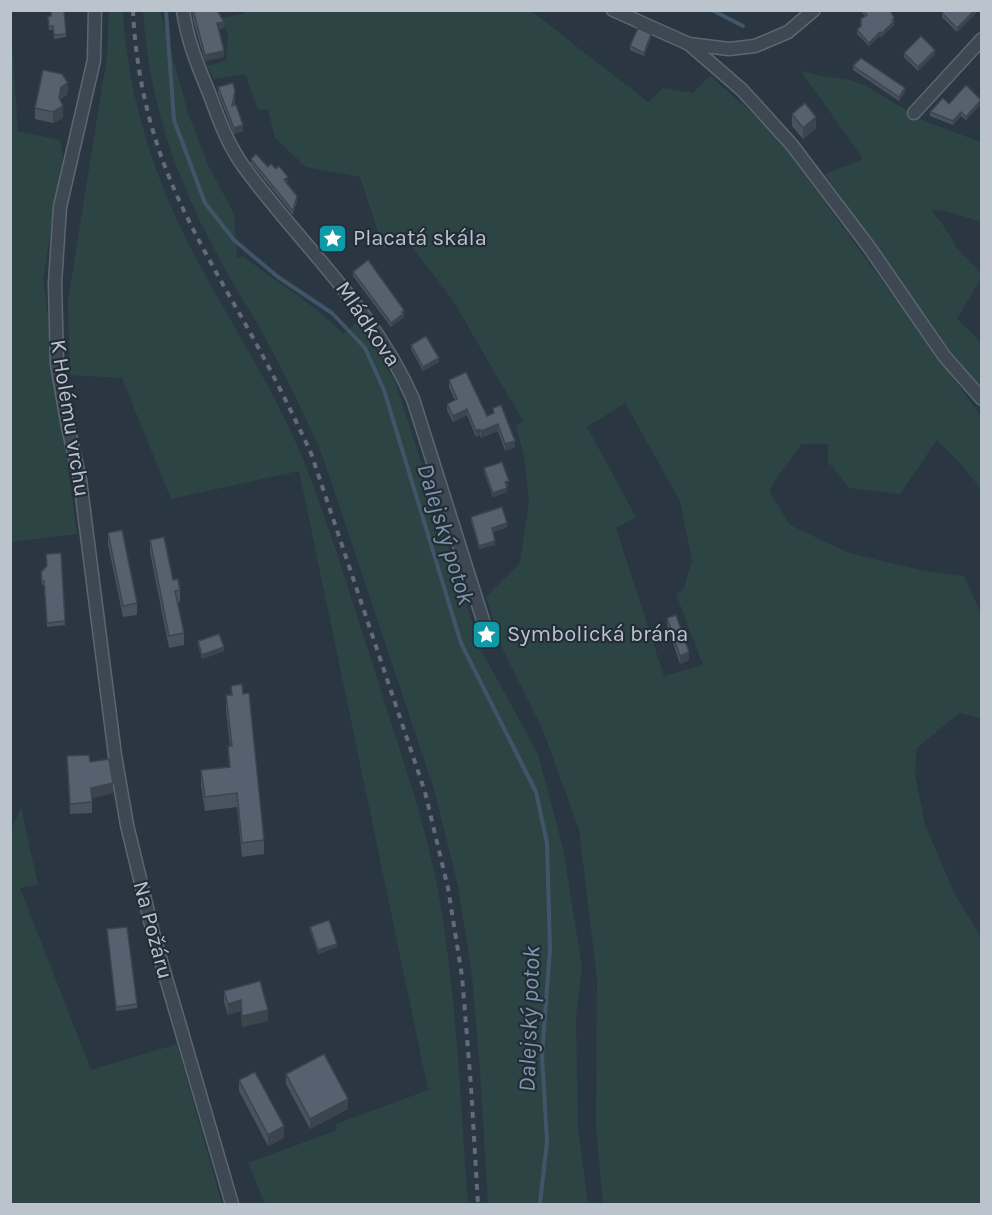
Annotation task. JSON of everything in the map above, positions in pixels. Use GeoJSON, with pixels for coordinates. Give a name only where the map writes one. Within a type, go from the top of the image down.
{"type":"FeatureCollection","features":[{"type":"Feature","properties":{"kind":"street","name":"K Holému vrchu"},"geometry":{"type":"LineString","coordinates":[[95,10],[94,60],[60,207],[55,283],[57,364],[80,480],[101,650]]}},
{"type":"Feature","properties":{"kind":"street","name":"Mládkova"},"geometry":{"type":"LineString","coordinates":[[183,10],[194,61],[228,142],[244,167],[342,285],[371,324],[401,372],[413,399],[487,633]]}},
{"type":"Feature","properties":{"kind":"street"},"geometry":{"type":"LineString","coordinates":[[613,10],[689,44],[742,90],[792,145],[869,247],[945,357],[981,399]]}},
{"type":"Feature","properties":{"kind":"street"},"geometry":{"type":"LineString","coordinates":[[689,44],[729,49],[755,46],[788,32],[814,10]]}},
{"type":"Feature","properties":{"kind":"street"},"geometry":{"type":"LineString","coordinates":[[914,113],[981,39]]}},
{"type":"Feature","properties":{"kind":"street","name":"Na Požáru"},"geometry":{"type":"LineString","coordinates":[[101,650],[106,672],[115,755],[127,825],[142,890],[232,1204]]}},
{"type":"Feature","properties":{"kind":"green space"},"geometry":{"type":"Polygon","coordinates":[[[530,10],[648,102],[663,88],[693,93],[710,76],[758,118],[785,148],[981,416],[981,489],[937,440],[900,494],[849,488],[828,462],[828,444],[802,444],[769,491],[790,525],[849,553],[925,571],[964,576],[981,614],[981,718],[959,713],[916,749],[915,776],[925,824],[955,895],[981,937],[981,1204],[603,1204],[596,1127],[597,979],[579,829],[542,728],[503,650],[486,597],[520,563],[529,501],[524,456],[516,426],[523,421],[452,299],[404,236],[384,249],[360,177],[306,167],[275,138],[268,109],[258,109],[245,74],[214,79],[207,66],[226,60],[228,34],[220,18],[244,14],[245,11],[530,10]],[[625,403],[587,427],[636,517],[616,528],[664,676],[703,665],[676,594],[683,590],[692,561],[680,501],[625,403]]]}},
{"type":"Feature","properties":{"kind":"green space"},"geometry":{"type":"Polygon","coordinates":[[[109,11],[123,11],[131,77],[138,109],[169,202],[198,262],[279,407],[313,485],[412,787],[433,865],[450,969],[468,1204],[265,1204],[248,1163],[337,1130],[336,1124],[428,1090],[299,471],[171,499],[122,378],[70,375],[68,300],[107,56],[109,11]]]}},
{"type":"Feature","properties":{"kind":"green space"},"geometry":{"type":"Polygon","coordinates":[[[143,11],[160,11],[188,113],[208,165],[234,214],[237,258],[243,256],[307,303],[343,334],[358,321],[395,381],[482,652],[538,754],[563,848],[582,967],[576,1017],[578,1128],[588,1204],[488,1204],[472,975],[458,886],[434,789],[320,449],[274,354],[201,224],[176,165],[157,105],[143,11]]]}},
{"type":"Feature","properties":{"kind":"green space"},"geometry":{"type":"Polygon","coordinates":[[[10,37],[18,131],[60,140],[63,158],[43,279],[77,534],[11,542],[10,37]]]}},
{"type":"Feature","properties":{"kind":"green space"},"geometry":{"type":"Polygon","coordinates":[[[801,71],[846,79],[865,85],[924,121],[981,142],[981,222],[946,211],[931,210],[957,248],[981,273],[981,278],[957,319],[981,342],[981,387],[953,355],[924,313],[894,276],[825,174],[863,159],[801,71]]]}},
{"type":"Feature","properties":{"kind":"green space"},"geometry":{"type":"Polygon","coordinates":[[[21,807],[38,885],[20,888],[91,1070],[177,1044],[222,1204],[11,1204],[10,832],[21,807]]]}},
{"type":"Feature","properties":{"kind":"building"},"geometry":{"type":"Polygon","coordinates":[[[51,10],[64,10],[66,34],[54,35],[53,26],[49,27],[48,16],[51,16],[51,10]]]}},
{"type":"Feature","properties":{"kind":"building"},"geometry":{"type":"Polygon","coordinates":[[[193,10],[217,10],[224,22],[217,23],[224,51],[205,55],[193,10]]]}},
{"type":"Feature","properties":{"kind":"building"},"geometry":{"type":"Polygon","coordinates":[[[863,10],[890,10],[894,18],[892,20],[894,21],[881,34],[880,32],[869,43],[857,30],[861,26],[861,19],[867,15],[863,10]]]}},
{"type":"Feature","properties":{"kind":"building"},"geometry":{"type":"Polygon","coordinates":[[[944,10],[975,10],[957,28],[942,13],[944,10]]]}},
{"type":"Feature","properties":{"kind":"building"},"geometry":{"type":"Polygon","coordinates":[[[638,28],[651,34],[644,53],[630,46],[638,28]]]}},
{"type":"Feature","properties":{"kind":"building"},"geometry":{"type":"Polygon","coordinates":[[[921,36],[935,50],[918,67],[904,53],[921,36]]]}},
{"type":"Feature","properties":{"kind":"building"},"geometry":{"type":"Polygon","coordinates":[[[861,58],[905,88],[899,97],[853,66],[861,58]]]}},
{"type":"Feature","properties":{"kind":"building"},"geometry":{"type":"Polygon","coordinates":[[[43,70],[62,74],[68,83],[61,87],[59,98],[63,106],[53,112],[35,108],[43,70]]]}},
{"type":"Feature","properties":{"kind":"building"},"geometry":{"type":"Polygon","coordinates":[[[233,83],[235,91],[232,106],[236,105],[243,125],[234,128],[218,87],[233,83]]]}},
{"type":"Feature","properties":{"kind":"building"},"geometry":{"type":"Polygon","coordinates":[[[966,85],[981,100],[966,117],[961,112],[953,121],[930,112],[943,98],[949,104],[966,85]]]}},
{"type":"Feature","properties":{"kind":"building"},"geometry":{"type":"Polygon","coordinates":[[[805,103],[816,117],[803,128],[792,114],[805,103]]]}},
{"type":"Feature","properties":{"kind":"building"},"geometry":{"type":"Polygon","coordinates":[[[256,154],[268,167],[271,164],[276,169],[279,166],[288,177],[284,180],[297,196],[293,211],[251,159],[256,154]]]}},
{"type":"Feature","properties":{"kind":"building"},"geometry":{"type":"Polygon","coordinates":[[[368,260],[404,310],[402,312],[404,313],[391,323],[353,272],[368,260]]]}},
{"type":"Feature","properties":{"kind":"building"},"geometry":{"type":"Polygon","coordinates":[[[426,336],[439,358],[423,367],[411,345],[426,336]]]}},
{"type":"Feature","properties":{"kind":"building"},"geometry":{"type":"Polygon","coordinates":[[[466,372],[487,416],[494,413],[493,408],[501,405],[515,441],[505,444],[498,424],[476,431],[467,409],[453,416],[447,404],[457,399],[449,380],[466,372]]]}},
{"type":"Feature","properties":{"kind":"building"},"geometry":{"type":"Polygon","coordinates":[[[502,462],[509,481],[505,482],[507,488],[493,493],[484,468],[502,462]]]}},
{"type":"Feature","properties":{"kind":"building"},"geometry":{"type":"Polygon","coordinates":[[[502,507],[507,523],[492,528],[495,541],[479,546],[471,517],[502,507]]]}},
{"type":"Feature","properties":{"kind":"building"},"geometry":{"type":"Polygon","coordinates":[[[122,530],[137,603],[123,606],[108,533],[122,530]]]}},
{"type":"Feature","properties":{"kind":"building"},"geometry":{"type":"Polygon","coordinates":[[[164,537],[173,580],[178,579],[180,590],[175,591],[184,633],[169,636],[150,540],[164,537]]]}},
{"type":"Feature","properties":{"kind":"building"},"geometry":{"type":"Polygon","coordinates":[[[61,553],[65,621],[47,623],[44,581],[42,581],[41,572],[47,566],[46,554],[61,553]]]}},
{"type":"Feature","properties":{"kind":"building"},"geometry":{"type":"Polygon","coordinates":[[[676,615],[689,652],[680,656],[667,618],[676,615]]]}},
{"type":"Feature","properties":{"kind":"building"},"geometry":{"type":"Polygon","coordinates":[[[219,634],[224,647],[202,655],[198,641],[219,634]]]}},
{"type":"Feature","properties":{"kind":"building"},"geometry":{"type":"Polygon","coordinates":[[[242,684],[243,694],[249,693],[264,840],[242,843],[237,793],[205,797],[201,770],[230,767],[228,746],[232,746],[226,695],[232,695],[231,686],[242,684]]]}},
{"type":"Feature","properties":{"kind":"building"},"geometry":{"type":"Polygon","coordinates":[[[89,755],[90,762],[109,759],[113,783],[91,788],[92,802],[70,804],[67,756],[89,755]]]}},
{"type":"Feature","properties":{"kind":"building"},"geometry":{"type":"Polygon","coordinates":[[[329,920],[337,944],[318,950],[310,927],[329,920]]]}},
{"type":"Feature","properties":{"kind":"building"},"geometry":{"type":"Polygon","coordinates":[[[127,927],[137,1004],[116,1007],[107,929],[127,927]]]}},
{"type":"Feature","properties":{"kind":"building"},"geometry":{"type":"Polygon","coordinates":[[[260,981],[268,1010],[242,1016],[241,1000],[228,1004],[224,991],[260,981]]]}},
{"type":"Feature","properties":{"kind":"building"},"geometry":{"type":"Polygon","coordinates":[[[324,1054],[348,1099],[310,1119],[286,1074],[324,1054]]]}},
{"type":"Feature","properties":{"kind":"building"},"geometry":{"type":"Polygon","coordinates":[[[255,1072],[284,1126],[268,1135],[239,1080],[255,1072]]]}},
{"type":"Feature","properties":{"kind":"waterway","name":"Dalejský potok"},"geometry":{"type":"LineString","coordinates":[[166,10],[174,120],[205,203],[234,240],[278,277],[332,313],[365,348],[384,390],[461,643],[536,792],[547,843],[550,949],[542,1055],[547,1141],[540,1204]]}},
{"type":"Feature","properties":{"kind":"waterway"},"geometry":{"type":"LineString","coordinates":[[712,10],[743,26]]}},
{"type":"Feature","properties":{"kind":"railway"},"geometry":{"type":"LineString","coordinates":[[133,10],[144,95],[152,128],[166,168],[198,238],[264,358],[311,453],[425,792],[448,888],[462,976],[478,1204]]}},
{"type":"Feature","properties":{"kind":"place","name":"Placatá skála"},"geometry":{"type":"Point","coordinates":[332,238]}},
{"type":"Feature","properties":{"kind":"place","name":"Symbolická brána"},"geometry":{"type":"Point","coordinates":[486,634]}}]}
